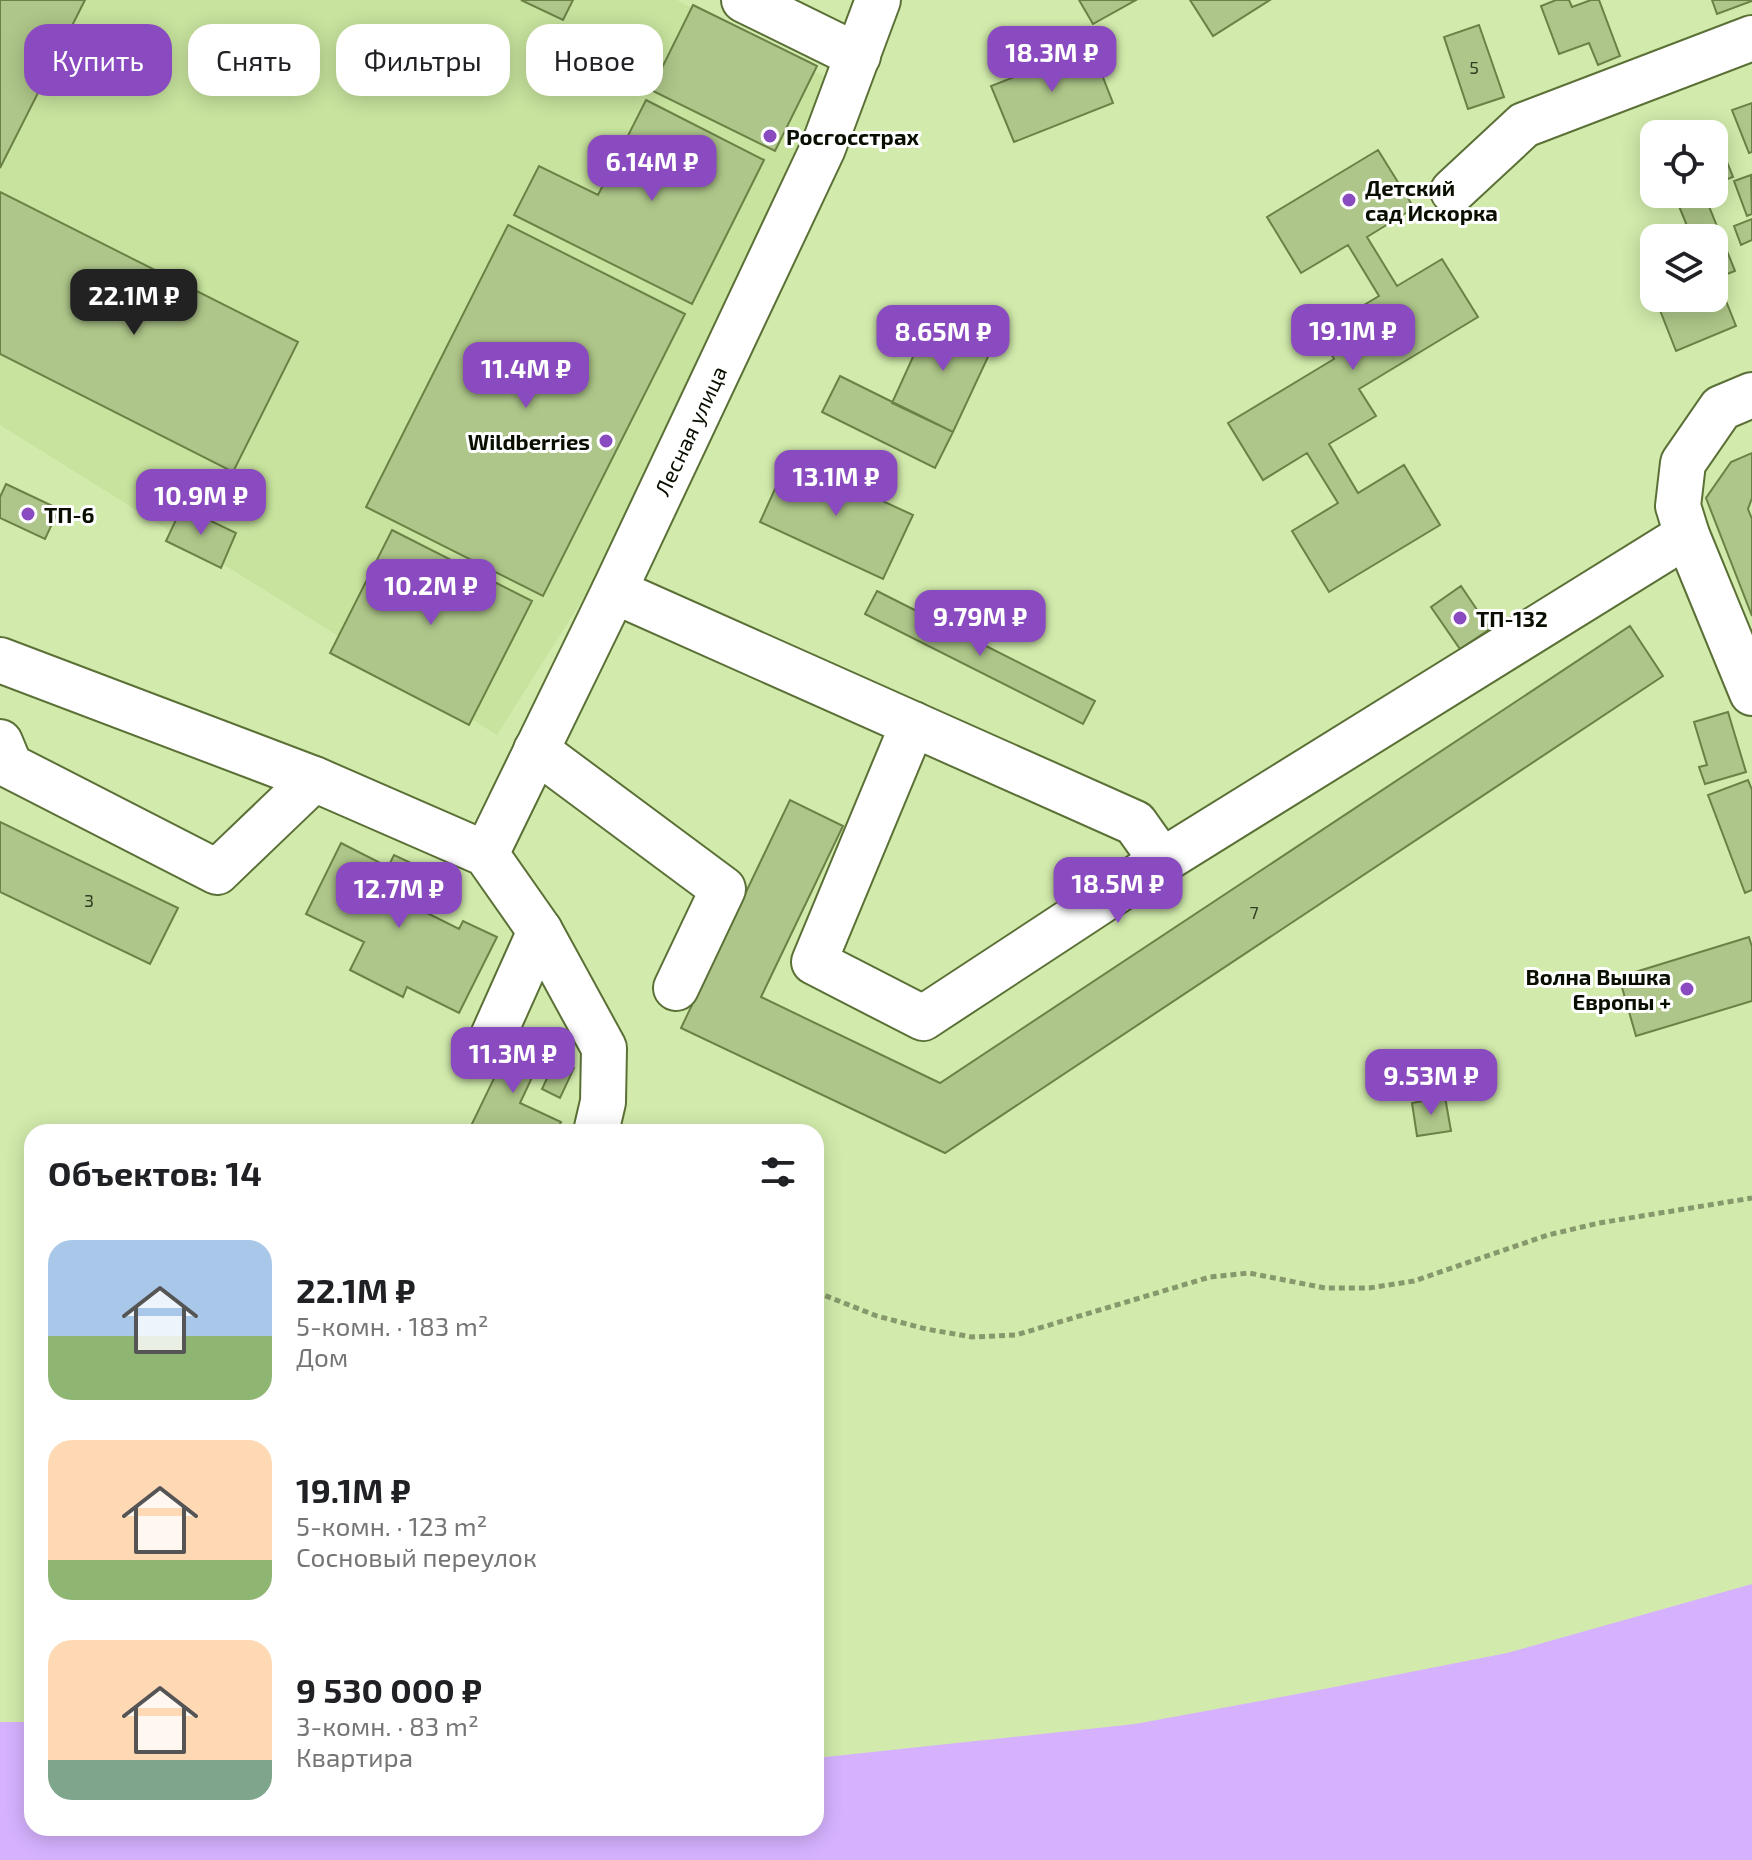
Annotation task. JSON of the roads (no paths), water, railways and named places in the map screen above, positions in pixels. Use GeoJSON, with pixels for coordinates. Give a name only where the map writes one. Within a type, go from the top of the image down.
{"type":"FeatureCollection","features":[{"type":"Feature","properties":{"kind":"street"},"geometry":{"type":"LineString","coordinates":[[744,0],[858,56]]}},
{"type":"Feature","properties":{"kind":"street","name":"Лесная улица"},"geometry":{"type":"LineString","coordinates":[[486,854],[823,148],[878,0]]}},
{"type":"Feature","properties":{"kind":"street"},"geometry":{"type":"LineString","coordinates":[[1453,191],[1524,125],[1752,38]]}},
{"type":"Feature","properties":{"kind":"street"},"geometry":{"type":"LineString","coordinates":[[1752,395],[1721,408],[1683,463],[1678,506],[1752,693]]}},
{"type":"Feature","properties":{"kind":"street"},"geometry":{"type":"LineString","coordinates":[[913,724],[814,962],[923,1018],[1162,861],[1687,535]]}},
{"type":"Feature","properties":{"kind":"street"},"geometry":{"type":"LineString","coordinates":[[614,591],[1135,823],[1162,861]]}},
{"type":"Feature","properties":{"kind":"street"},"geometry":{"type":"LineString","coordinates":[[0,660],[314,779],[486,854],[540,931],[604,1048],[603,1102],[598,1124]]}},
{"type":"Feature","properties":{"kind":"street"},"geometry":{"type":"LineString","coordinates":[[0,742],[10,766],[217,872],[314,779]]}},
{"type":"Feature","properties":{"kind":"street"},"geometry":{"type":"LineString","coordinates":[[536,750],[723,889],[676,988]]}},
{"type":"Feature","properties":{"kind":"street"},"geometry":{"type":"LineString","coordinates":[[493,1036],[540,931]]}},
{"type":"Feature","properties":{"kind":"place","name":"Росгосстрах"},"geometry":{"type":"Point","coordinates":[770,136]}},
{"type":"Feature","properties":{"kind":"place","name":"Детский сад Искорка"},"geometry":{"type":"Point","coordinates":[1349,200]}},
{"type":"Feature","properties":{"kind":"place","name":"Wildberries"},"geometry":{"type":"Point","coordinates":[606,441]}},
{"type":"Feature","properties":{"kind":"place","name":"ТП-6"},"geometry":{"type":"Point","coordinates":[28,514]}},
{"type":"Feature","properties":{"kind":"place","name":"ТП-132"},"geometry":{"type":"Point","coordinates":[1460,618]}},
{"type":"Feature","properties":{"kind":"place","name":"Волна Вышка Европы +"},"geometry":{"type":"Point","coordinates":[1687,989]}}]}
